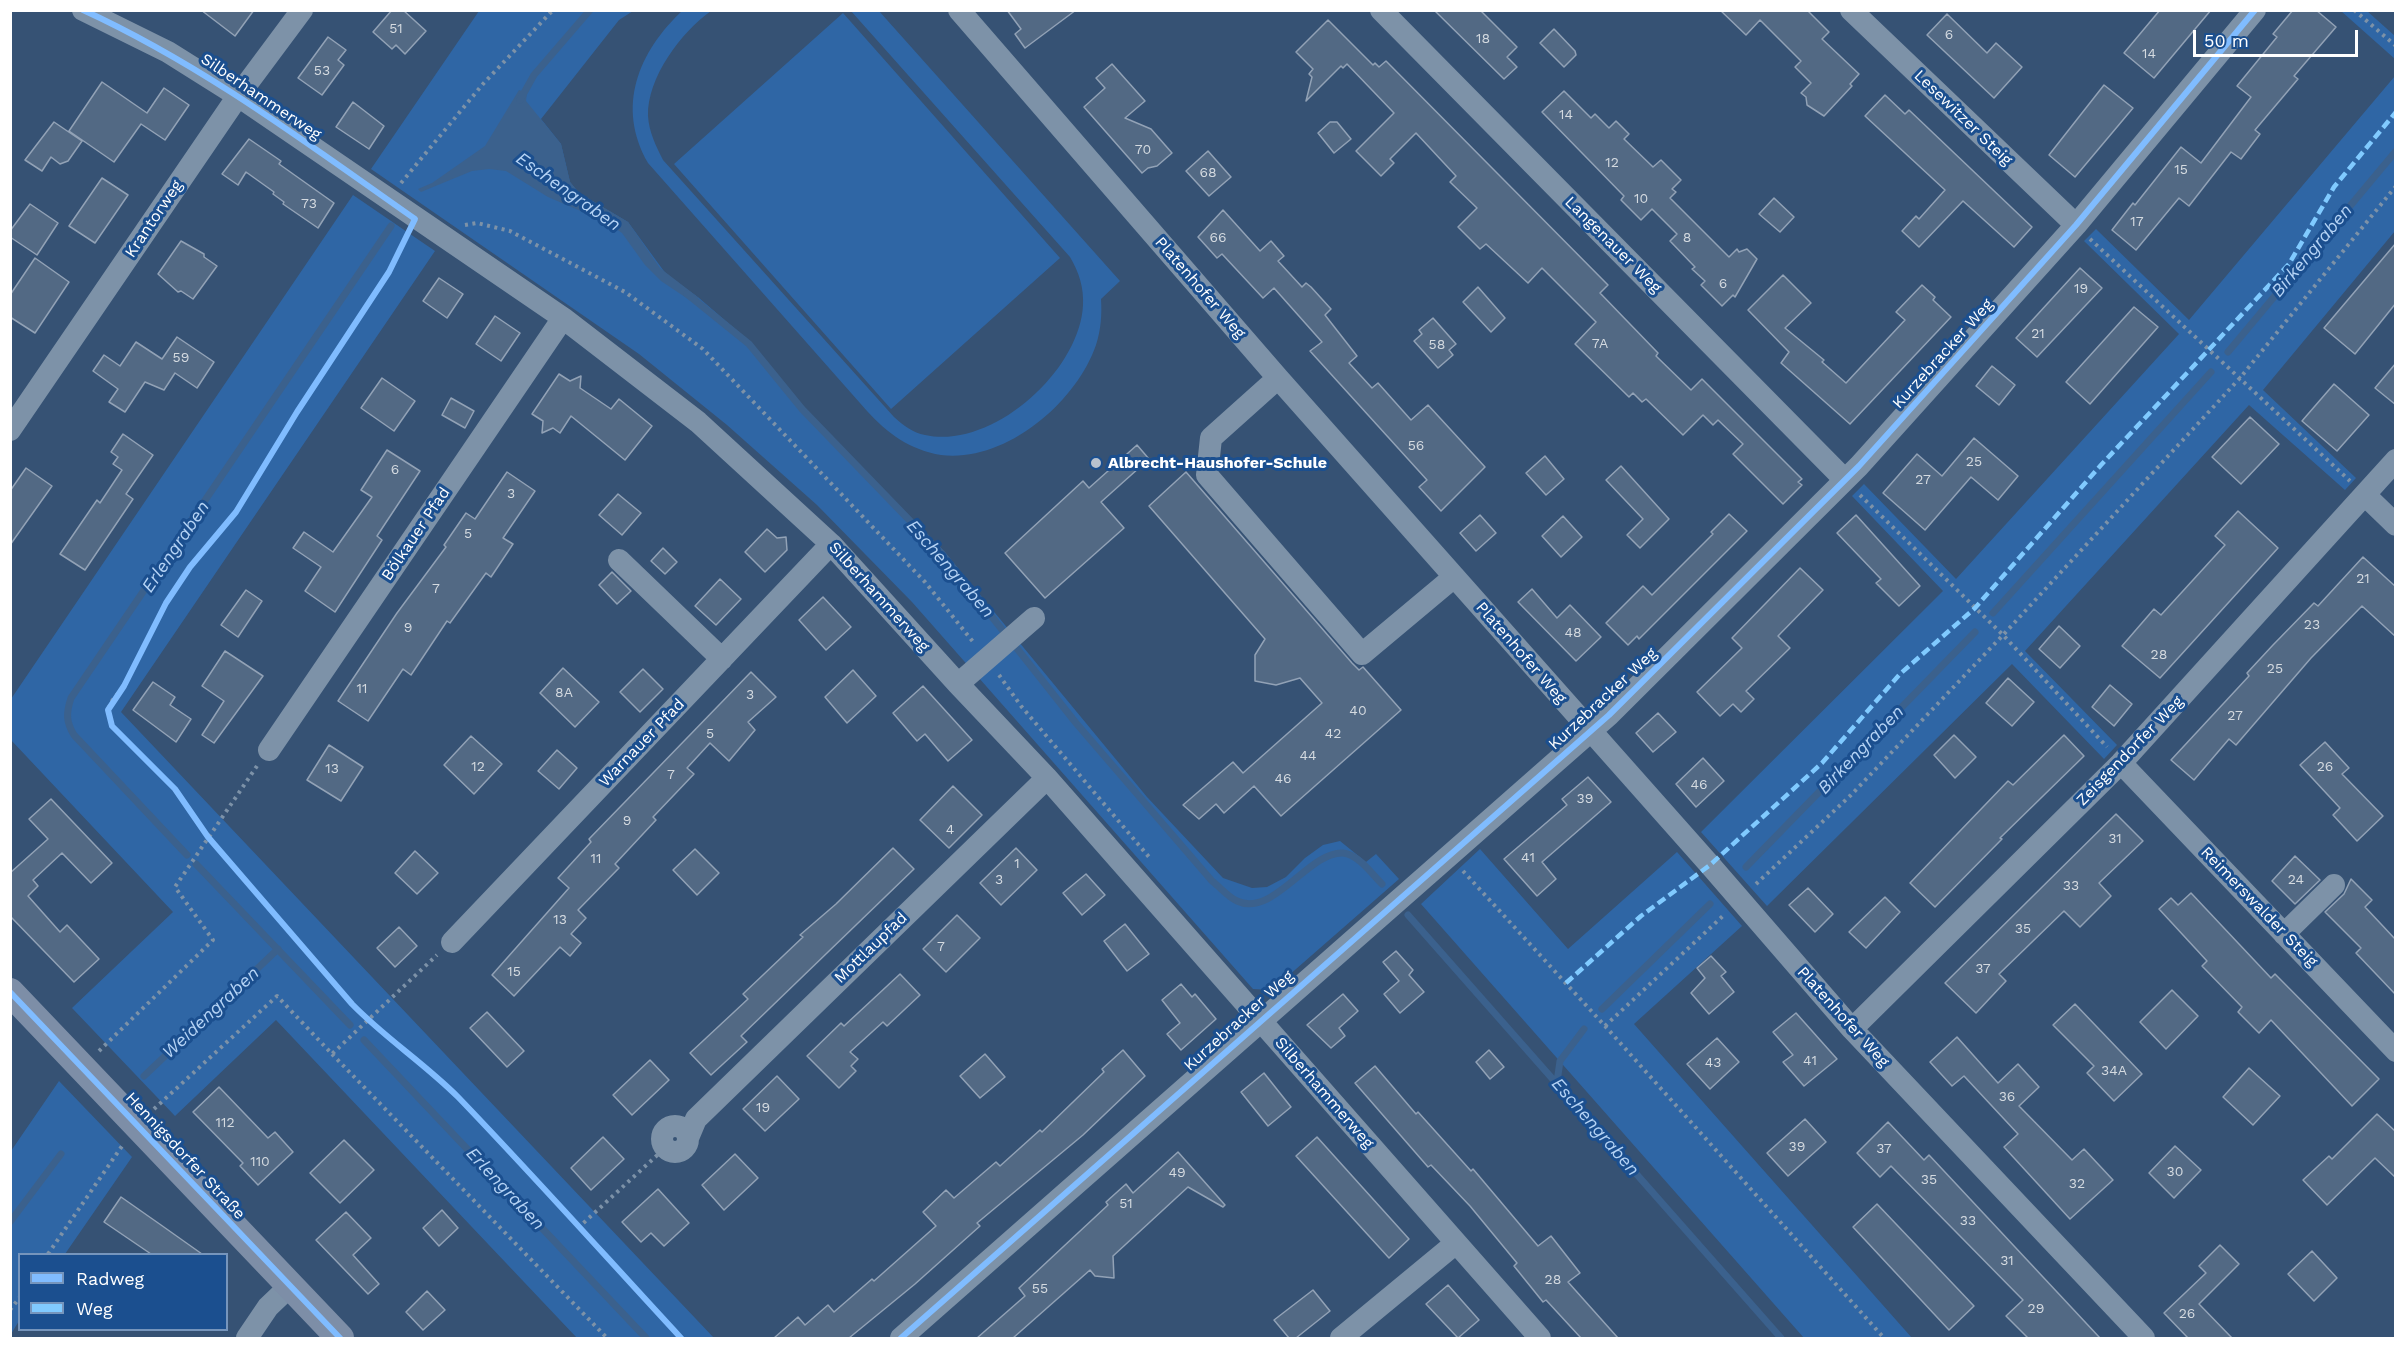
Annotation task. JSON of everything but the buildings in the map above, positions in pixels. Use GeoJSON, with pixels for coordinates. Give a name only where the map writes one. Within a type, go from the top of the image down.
{"type":"FeatureCollection","features":[{"type":"Feature","properties":{"kind":"main road","name":"Hennigsdorfer Straße"},"geometry":{"type":"LineString","coordinates":[[10,992],[84,1066],[136,1125],[340,1338]]}},
{"type":"Feature","properties":{"kind":"street","name":"Silberhammerweg"},"geometry":{"type":"LineString","coordinates":[[83,10],[168,52],[238,96],[563,318],[698,422],[831,544],[1047,778],[1540,1338]]}},
{"type":"Feature","properties":{"kind":"street","name":"Krantorweg"},"geometry":{"type":"LineString","coordinates":[[10,430],[238,96],[302,10]]}},
{"type":"Feature","properties":{"kind":"street","name":"Langenauer Weg"},"geometry":{"type":"LineString","coordinates":[[1381,10],[1845,480]]}},
{"type":"Feature","properties":{"kind":"street","name":"Lesewitzer Steig"},"geometry":{"type":"LineString","coordinates":[[1851,10],[2076,225]]}},
{"type":"Feature","properties":{"kind":"street","name":"Kurzebracker Weg"},"geometry":{"type":"LineString","coordinates":[[901,1338],[1590,731],[1845,480],[2076,225],[2255,10]]}},
{"type":"Feature","properties":{"kind":"street","name":"Platenhofer Weg"},"geometry":{"type":"LineString","coordinates":[[961,12],[1278,378],[1852,1029],[2144,1338]]}},
{"type":"Feature","properties":{"kind":"street","name":"Bölkauer Pfad"},"geometry":{"type":"LineString","coordinates":[[269,750],[563,318]]}},
{"type":"Feature","properties":{"kind":"street"},"geometry":{"type":"LineString","coordinates":[[1278,378],[1211,438],[1207,476],[1362,654],[1454,577]]}},
{"type":"Feature","properties":{"kind":"street","name":"Zeisgendorfer Weg"},"geometry":{"type":"LineString","coordinates":[[1852,1029],[2121,763],[2366,496],[2396,460]]}},
{"type":"Feature","properties":{"kind":"street"},"geometry":{"type":"LineString","coordinates":[[2366,496],[2396,525]]}},
{"type":"Feature","properties":{"kind":"street","name":"Warnauer Pfad"},"geometry":{"type":"LineString","coordinates":[[452,942],[831,544]]}},
{"type":"Feature","properties":{"kind":"street"},"geometry":{"type":"LineString","coordinates":[[619,560],[722,659]]}},
{"type":"Feature","properties":{"kind":"street"},"geometry":{"type":"LineString","coordinates":[[958,684],[1030,622]]}},
{"type":"Feature","properties":{"kind":"street","name":"Reimerswalder Steig"},"geometry":{"type":"LineString","coordinates":[[2121,763],[2396,1051]]}},
{"type":"Feature","properties":{"kind":"street","name":"Mottlaupfad"},"geometry":{"type":"LineString","coordinates":[[688,1128],[1047,778]]}},
{"type":"Feature","properties":{"kind":"street"},"geometry":{"type":"LineString","coordinates":[[2284,934],[2334,885]]}},
{"type":"Feature","properties":{"kind":"street"},"geometry":{"type":"LineString","coordinates":[[1341,1338],[1456,1243]]}},
{"type":"Feature","properties":{"kind":"street"},"geometry":{"type":"LineString","coordinates":[[247,1338],[268,1307],[290,1286]]}},
{"type":"Feature","properties":{"kind":"path"},"geometry":{"type":"LineString","coordinates":[[388,200],[483,84],[553,10]]}},
{"type":"Feature","properties":{"kind":"path"},"geometry":{"type":"LineString","coordinates":[[2354,10],[2396,46]]}},
{"type":"Feature","properties":{"kind":"path"},"geometry":{"type":"LineString","coordinates":[[1605,1026],[1851,795],[2003,635],[2240,378],[2396,186]]}},
{"type":"Feature","properties":{"kind":"path"},"geometry":{"type":"LineString","coordinates":[[416,219],[389,272],[297,412],[236,512],[190,567],[166,603],[124,686],[108,710],[112,726],[175,789],[208,837],[368,1020],[417,1058],[458,1097],[681,1338]]}},
{"type":"Feature","properties":{"kind":"path"},"geometry":{"type":"LineString","coordinates":[[2076,225],[2366,496]]}},
{"type":"Feature","properties":{"kind":"path"},"geometry":{"type":"LineString","coordinates":[[1845,480],[2003,635],[2121,763]]}},
{"type":"Feature","properties":{"kind":"path"},"geometry":{"type":"LineString","coordinates":[[84,1066],[213,940],[175,887],[269,750]]}},
{"type":"Feature","properties":{"kind":"path"},"geometry":{"type":"LineString","coordinates":[[1448,856],[1605,1026],[1884,1338]]}},
{"type":"Feature","properties":{"kind":"path"},"geometry":{"type":"LineString","coordinates":[[332,1054],[452,942]]}},
{"type":"Feature","properties":{"kind":"path"},"geometry":{"type":"LineString","coordinates":[[49,1253],[136,1125],[277,996],[607,1338]]}},
{"type":"Feature","properties":{"kind":"path"},"geometry":{"type":"LineString","coordinates":[[578,1228],[665,1148]]}},
{"type":"Feature","properties":{"kind":"shaded area"},"geometry":{"type":"Polygon","coordinates":[[[683,10],[711,11],[678,43],[653,87],[648,116],[653,139],[663,160],[894,417],[908,428],[925,435],[951,436],[978,430],[1004,418],[1028,400],[1049,379],[1066,355],[1078,330],[1083,305],[1082,286],[1070,257],[851,11],[879,11],[1120,281],[1101,299],[1099,334],[1086,367],[1072,388],[1035,425],[1013,439],[989,449],[965,455],[930,453],[909,445],[891,433],[867,411],[648,163],[638,142],[634,121],[633,101],[637,81],[654,44],[683,10]]]}},
{"type":"Feature","properties":{"kind":"shaded area"},"geometry":{"type":"Polygon","coordinates":[[[479,11],[633,11],[619,20],[541,119],[561,144],[570,182],[579,193],[628,222],[666,274],[699,298],[748,340],[817,423],[943,550],[1147,797],[1223,878],[1252,888],[1267,887],[1286,877],[1305,858],[1323,845],[1340,841],[1366,862],[1376,854],[1399,879],[1272,990],[1253,989],[912,602],[817,505],[727,425],[639,354],[371,169],[479,11]]]}},
{"type":"Feature","properties":{"kind":"shaded area"},"geometry":{"type":"Polygon","coordinates":[[[2341,11],[2367,11],[2395,36],[2395,59],[2341,11]]]}},
{"type":"Feature","properties":{"kind":"shaded area"},"geometry":{"type":"Polygon","coordinates":[[[843,13],[1060,258],[891,409],[674,164],[843,13]]]}},
{"type":"Feature","properties":{"kind":"shaded area"},"geometry":{"type":"Polygon","coordinates":[[[2395,76],[2395,231],[2263,390],[2356,478],[2345,490],[2249,405],[2025,651],[2117,745],[2104,759],[2012,664],[1767,906],[1701,832],[1943,591],[1852,496],[1864,484],[1956,579],[2179,334],[2084,241],[2096,229],[2189,320],[2395,76]]]}},
{"type":"Feature","properties":{"kind":"shaded area"},"geometry":{"type":"Polygon","coordinates":[[[353,195],[435,251],[121,712],[714,1338],[577,1338],[276,1020],[175,1116],[72,1008],[173,912],[11,740],[11,699],[353,195]]]}},
{"type":"Feature","properties":{"kind":"shaded area"},"geometry":{"type":"Polygon","coordinates":[[[1480,849],[1568,949],[1677,852],[1742,926],[1634,1024],[1912,1338],[1804,1338],[1421,904],[1480,849]]]}},
{"type":"Feature","properties":{"kind":"shaded area"},"geometry":{"type":"Polygon","coordinates":[[[59,1081],[132,1157],[66,1253],[18,1253],[18,1323],[11,1334],[11,1151],[59,1081]]]}},
{"type":"Feature","properties":{"kind":"water"},"geometry":{"type":"Polygon","coordinates":[[[519,90],[527,93],[526,101],[561,144],[570,182],[579,193],[628,222],[660,268],[699,298],[691,301],[661,281],[645,265],[622,233],[606,222],[548,197],[506,171],[489,169],[472,171],[421,192],[418,189],[432,183],[485,146],[519,90]]]}},
{"type":"Feature","properties":{"kind":"waterway"},"geometry":{"type":"LineString","coordinates":[[520,100],[534,75],[590,10]]}},
{"type":"Feature","properties":{"kind":"waterway","name":"Birkengraben"},"geometry":{"type":"LineString","coordinates":[[2228,352],[2396,151]]}},
{"type":"Feature","properties":{"kind":"waterway","name":"Erlengraben"},"geometry":{"type":"LineString","coordinates":[[187,855],[74,735],[69,726],[68,717],[71,698],[391,226]]}},
{"type":"Feature","properties":{"kind":"waterway","name":"Eschengraben"},"geometry":{"type":"LineString","coordinates":[[687,294],[749,344],[802,409],[943,555],[1076,723],[1212,881],[1227,894],[1237,901],[1250,904],[1264,900],[1277,893],[1317,862],[1330,855],[1343,853],[1354,857],[1382,884]]}},
{"type":"Feature","properties":{"kind":"waterway","name":"Birkengraben"},"geometry":{"type":"LineString","coordinates":[[1993,613],[2211,372]]}},
{"type":"Feature","properties":{"kind":"waterway","name":"Birkengraben"},"geometry":{"type":"LineString","coordinates":[[1746,867],[1975,632]]}},
{"type":"Feature","properties":{"kind":"waterway","name":"Erlengraben"},"geometry":{"type":"LineString","coordinates":[[196,864],[350,1025]]}},
{"type":"Feature","properties":{"kind":"waterway","name":"Birkengraben"},"geometry":{"type":"LineString","coordinates":[[1602,1009],[1710,904]]}},
{"type":"Feature","properties":{"kind":"waterway","name":"Eschengraben"},"geometry":{"type":"LineString","coordinates":[[1408,915],[1781,1338]]}},
{"type":"Feature","properties":{"kind":"waterway","name":"Weidengraben"},"geometry":{"type":"LineString","coordinates":[[144,1076],[278,949]]}},
{"type":"Feature","properties":{"kind":"waterway","name":"Birkengraben"},"geometry":{"type":"LineString","coordinates":[[1557,1082],[1560,1061],[1584,1029]]}},
{"type":"Feature","properties":{"kind":"waterway","name":"Erlengraben"},"geometry":{"type":"LineString","coordinates":[[364,1040],[646,1338]]}},
{"type":"Feature","properties":{"kind":"waterway","name":"Weidengraben"},"geometry":{"type":"LineString","coordinates":[[10,1222],[61,1154]]}},
{"type":"Feature","properties":{"kind":"marked path"},"geometry":{"type":"LineString","coordinates":[[1566,983],[1641,916],[1710,865],[1822,763],[1900,674],[1975,608],[2101,465],[2289,264],[2334,187],[2396,112]]}},
{"type":"Feature","properties":{"kind":"cycle path"},"geometry":{"type":"LineString","coordinates":[[83,10],[170,55],[213,81],[295,134],[415,219],[389,272],[297,412],[236,512],[190,567],[166,603],[124,686],[108,710],[112,726],[175,789],[208,837],[352,1004],[458,1097],[681,1338]]}},
{"type":"Feature","properties":{"kind":"cycle path"},"geometry":{"type":"LineString","coordinates":[[901,1338],[1609,715],[1859,466],[2076,225],[2255,10]]}},
{"type":"Feature","properties":{"kind":"cycle path"},"geometry":{"type":"LineString","coordinates":[[10,992],[340,1338]]}},
{"type":"Feature","properties":{"kind":"place","name":"Albrecht-Haushofer-Schule"},"geometry":{"type":"Point","coordinates":[1096,463]}}]}
